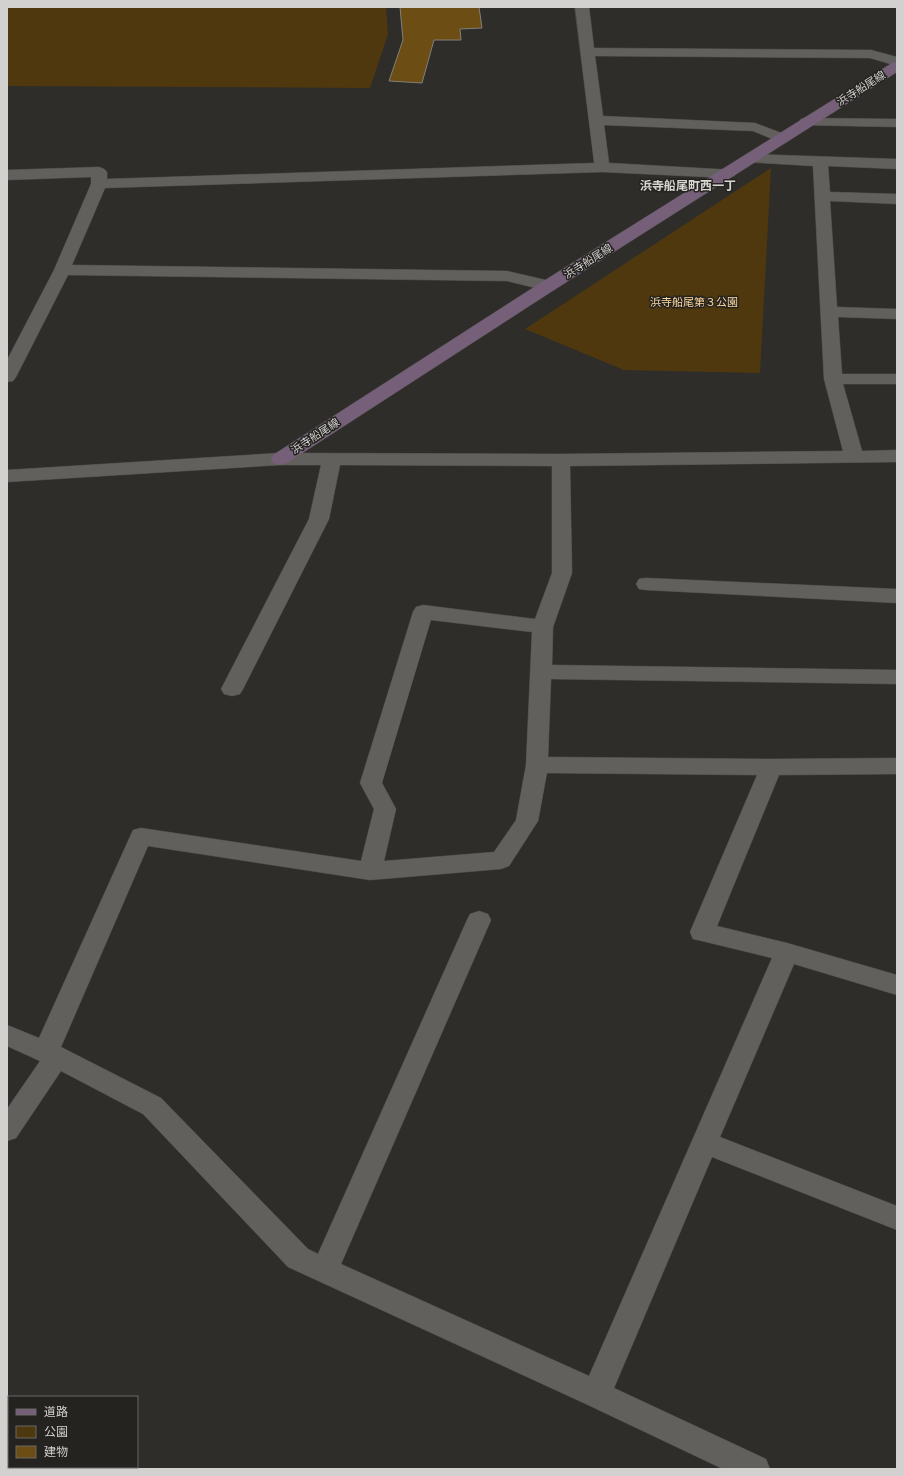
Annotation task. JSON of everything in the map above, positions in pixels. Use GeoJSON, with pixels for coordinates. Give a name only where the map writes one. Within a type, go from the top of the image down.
{"type":"FeatureCollection","features":[{"type":"Feature","properties":{"kind":"street"},"geometry":{"type":"LineString","coordinates":[[582,7],[602,166]]}},
{"type":"Feature","properties":{"kind":"street"},"geometry":{"type":"LineString","coordinates":[[588,52],[871,54],[897,62]]}},
{"type":"Feature","properties":{"kind":"street","name":"浜寺船尾線"},"geometry":{"type":"LineString","coordinates":[[280,459],[548,286],[897,66]]}},
{"type":"Feature","properties":{"kind":"street"},"geometry":{"type":"LineString","coordinates":[[596,120],[755,127],[782,138]]}},
{"type":"Feature","properties":{"kind":"street"},"geometry":{"type":"LineString","coordinates":[[806,122],[897,123]]}},
{"type":"Feature","properties":{"kind":"street"},"geometry":{"type":"LineString","coordinates":[[750,159],[897,164]]}},
{"type":"Feature","properties":{"kind":"street"},"geometry":{"type":"LineString","coordinates":[[820,162],[833,379],[854,457]]}},
{"type":"Feature","properties":{"kind":"street"},"geometry":{"type":"LineString","coordinates":[[99,184],[602,166],[729,173]]}},
{"type":"Feature","properties":{"kind":"street"},"geometry":{"type":"LineString","coordinates":[[7,175],[99,172],[99,184],[62,270],[7,377]]}},
{"type":"Feature","properties":{"kind":"street"},"geometry":{"type":"LineString","coordinates":[[822,196],[897,199]]}},
{"type":"Feature","properties":{"kind":"street"},"geometry":{"type":"LineString","coordinates":[[62,270],[507,276],[548,286]]}},
{"type":"Feature","properties":{"kind":"street"},"geometry":{"type":"LineString","coordinates":[[829,312],[897,314]]}},
{"type":"Feature","properties":{"kind":"street"},"geometry":{"type":"LineString","coordinates":[[7,339],[27,339]]}},
{"type":"Feature","properties":{"kind":"street"},"geometry":{"type":"LineString","coordinates":[[833,379],[897,379]]}},
{"type":"Feature","properties":{"kind":"street"},"geometry":{"type":"LineString","coordinates":[[7,476],[280,459],[561,460],[897,456]]}},
{"type":"Feature","properties":{"kind":"street"},"geometry":{"type":"LineString","coordinates":[[232,689],[319,519],[332,459]]}},
{"type":"Feature","properties":{"kind":"street"},"geometry":{"type":"LineString","coordinates":[[7,1130],[52,1055],[141,836],[370,871],[501,860],[527,821],[537,765],[543,627],[562,573],[561,460]]}},
{"type":"Feature","properties":{"kind":"street"},"geometry":{"type":"LineString","coordinates":[[646,584],[897,596]]}},
{"type":"Feature","properties":{"kind":"street"},"geometry":{"type":"LineString","coordinates":[[370,871],[385,809],[371,783],[423,612],[543,627]]}},
{"type":"Feature","properties":{"kind":"street"},"geometry":{"type":"LineString","coordinates":[[541,672],[897,677]]}},
{"type":"Feature","properties":{"kind":"street"},"geometry":{"type":"LineString","coordinates":[[537,765],[772,767],[897,766]]}},
{"type":"Feature","properties":{"kind":"street"},"geometry":{"type":"LineString","coordinates":[[772,767],[702,932],[787,952],[897,985]]}},
{"type":"Feature","properties":{"kind":"street"},"geometry":{"type":"LineString","coordinates":[[325,1270],[479,920]]}},
{"type":"Feature","properties":{"kind":"street"},"geometry":{"type":"LineString","coordinates":[[596,1394],[787,952]]}},
{"type":"Feature","properties":{"kind":"street"},"geometry":{"type":"LineString","coordinates":[[7,1035],[52,1055],[152,1106],[298,1258],[596,1394],[755,1469]]}},
{"type":"Feature","properties":{"kind":"street"},"geometry":{"type":"LineString","coordinates":[[705,1143],[897,1218]]}},
{"type":"Feature","properties":{"kind":"green space"},"geometry":{"type":"Polygon","coordinates":[[[7,7],[386,7],[388,34],[370,88],[7,86],[7,7]]]}},
{"type":"Feature","properties":{"kind":"green space","name":"浜寺船尾第３公園"},"geometry":{"type":"Polygon","coordinates":[[[771,168],[760,373],[624,370],[525,329],[771,168]]]}},
{"type":"Feature","properties":{"kind":"building"},"geometry":{"type":"Polygon","coordinates":[[[400,7],[479,7],[482,28],[460,29],[461,40],[434,40],[422,83],[389,81],[403,40],[400,7]]]}},
{"type":"Feature","properties":{"kind":"district","name":"浜寺船尾町西一丁"},"geometry":{"type":"Point","coordinates":[688,185]}}]}
